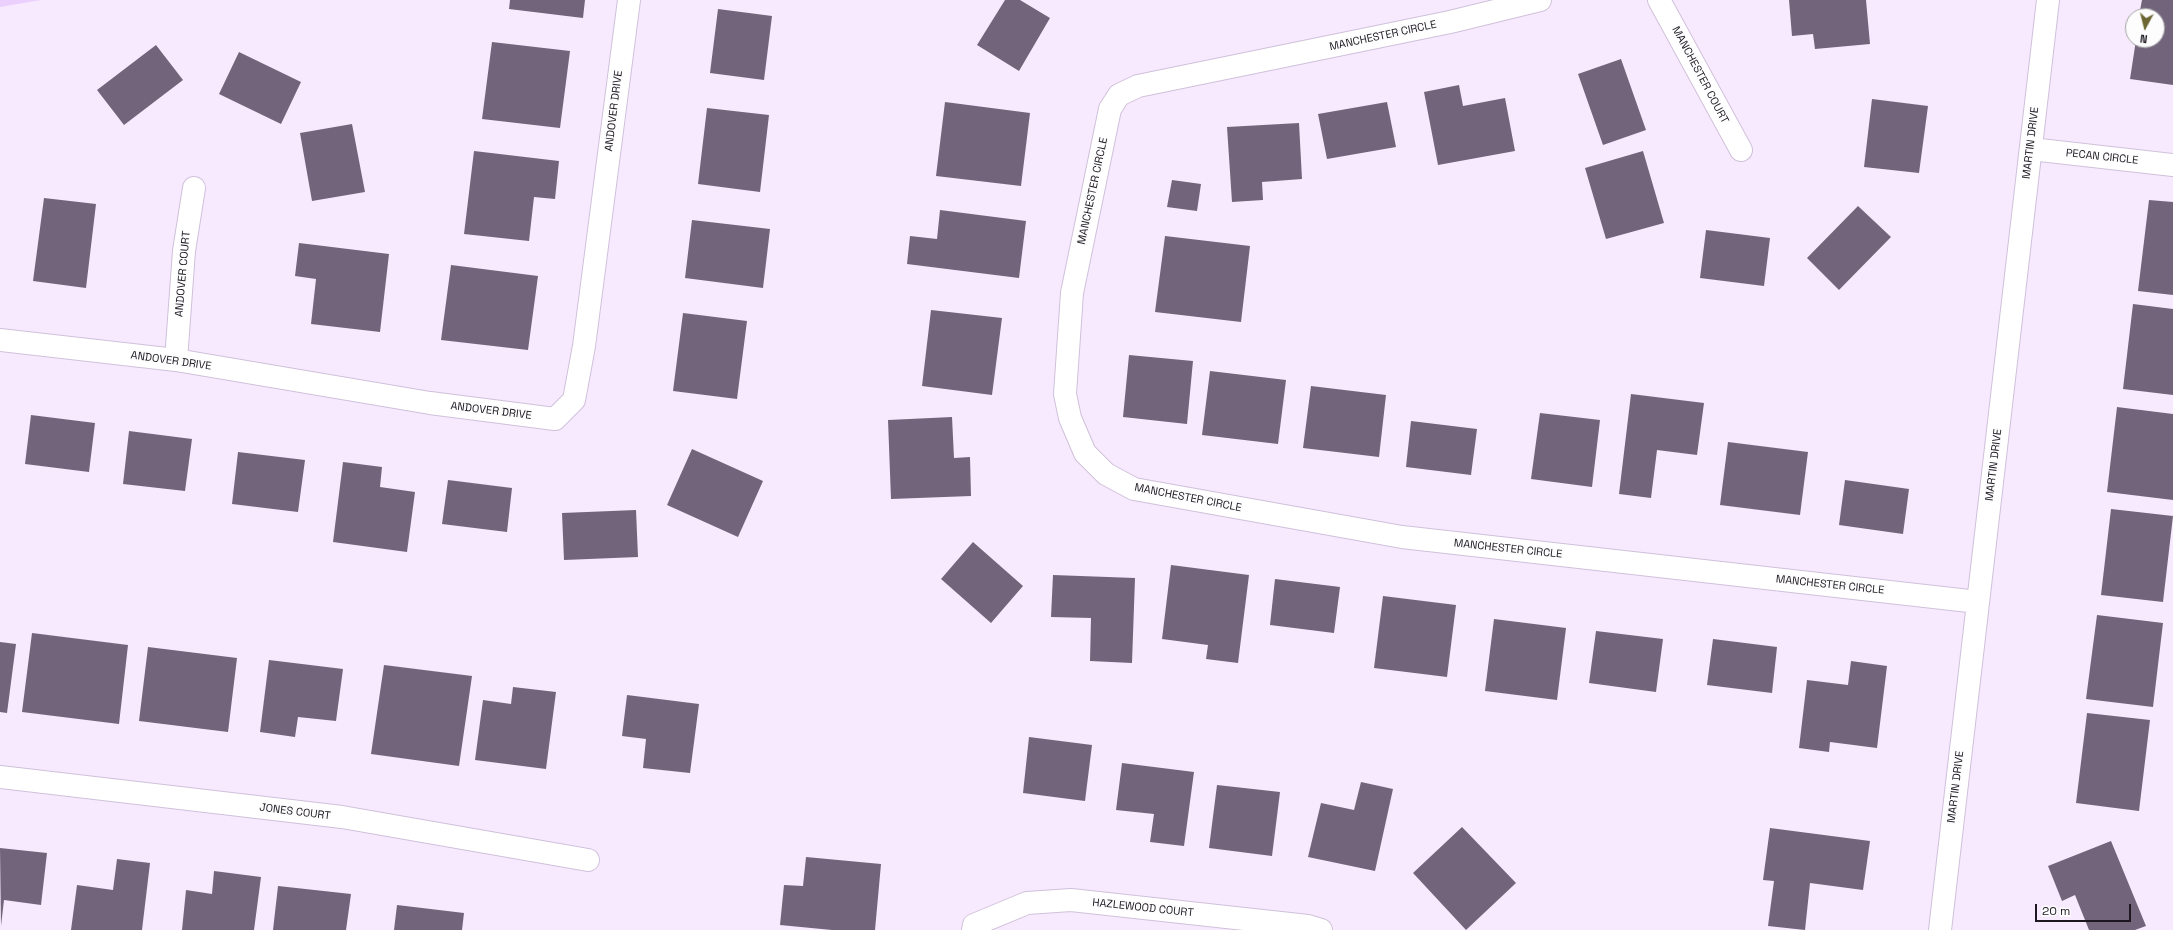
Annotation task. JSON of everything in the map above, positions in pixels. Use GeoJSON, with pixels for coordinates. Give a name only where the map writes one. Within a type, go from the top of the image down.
{"type":"FeatureCollection","features":[{"type":"Feature","properties":{"kind":"street","name":"ANDOVER DRIVE"},"geometry":{"type":"LineString","coordinates":[[0,340],[176,360],[430,403],[555,419],[574,400],[584,346],[629,0]]}},
{"type":"Feature","properties":{"kind":"street","name":"MANCHESTER CIRCLE"},"geometry":{"type":"LineString","coordinates":[[1540,0],[1450,22],[1138,86],[1119,95],[1110,109],[1072,293],[1065,394],[1070,418],[1085,453],[1106,474],[1134,489],[1402,537],[1978,602]]}},
{"type":"Feature","properties":{"kind":"street","name":"MANCHESTER COURT"},"geometry":{"type":"LineString","coordinates":[[1659,0],[1741,150]]}},
{"type":"Feature","properties":{"kind":"street","name":"MARTIN DRIVE"},"geometry":{"type":"LineString","coordinates":[[1940,930],[2048,0]]}},
{"type":"Feature","properties":{"kind":"street","name":"PECAN CIRCLE"},"geometry":{"type":"LineString","coordinates":[[2030,149],[2173,165]]}},
{"type":"Feature","properties":{"kind":"street","name":"ANDOVER COURT"},"geometry":{"type":"LineString","coordinates":[[176,360],[184,251],[194,188]]}},
{"type":"Feature","properties":{"kind":"street","name":"JONES COURT"},"geometry":{"type":"LineString","coordinates":[[0,777],[342,817],[588,860]]}},
{"type":"Feature","properties":{"kind":"street","name":"HAZLEWOOD COURT"},"geometry":{"type":"LineString","coordinates":[[973,930],[974,925],[1027,903],[1071,900],[1308,926],[1321,930]]}},
{"type":"Feature","properties":{"kind":"shaded area"},"geometry":{"type":"Polygon","coordinates":[[[0,0],[41,0],[0,7],[0,0]]]}},
{"type":"Feature","properties":{"kind":"building"},"geometry":{"type":"Polygon","coordinates":[[[510,0],[585,0],[583,18],[509,9],[510,0]]]}},
{"type":"Feature","properties":{"kind":"building"},"geometry":{"type":"Polygon","coordinates":[[[1005,0],[1020,0],[1050,18],[1019,71],[977,45],[1005,0]]]}},
{"type":"Feature","properties":{"kind":"building"},"geometry":{"type":"Polygon","coordinates":[[[1789,0],[1866,0],[1870,44],[1815,49],[1813,34],[1792,36],[1789,0]]]}},
{"type":"Feature","properties":{"kind":"building"},"geometry":{"type":"Polygon","coordinates":[[[2142,0],[2173,0],[2173,85],[2130,79],[2135,48],[2165,48],[2165,8],[2140,8],[2142,0]]]}},
{"type":"Feature","properties":{"kind":"building"},"geometry":{"type":"Polygon","coordinates":[[[718,9],[772,16],[764,80],[710,73],[718,9]]]}},
{"type":"Feature","properties":{"kind":"building"},"geometry":{"type":"Polygon","coordinates":[[[492,42],[570,51],[560,128],[482,119],[492,42]]]}},
{"type":"Feature","properties":{"kind":"building"},"geometry":{"type":"Polygon","coordinates":[[[156,45],[183,80],[124,125],[97,90],[156,45]]]}},
{"type":"Feature","properties":{"kind":"building"},"geometry":{"type":"Polygon","coordinates":[[[239,52],[301,82],[281,124],[219,94],[239,52]]]}},
{"type":"Feature","properties":{"kind":"building"},"geometry":{"type":"Polygon","coordinates":[[[1621,59],[1646,130],[1603,145],[1578,74],[1621,59]]]}},
{"type":"Feature","properties":{"kind":"building"},"geometry":{"type":"Polygon","coordinates":[[[1459,85],[1463,106],[1505,98],[1515,151],[1438,165],[1424,92],[1459,85]]]}},
{"type":"Feature","properties":{"kind":"building"},"geometry":{"type":"Polygon","coordinates":[[[1872,99],[1928,106],[1919,173],[1864,167],[1872,99]]]}},
{"type":"Feature","properties":{"kind":"building"},"geometry":{"type":"Polygon","coordinates":[[[945,102],[1030,113],[1021,186],[936,176],[945,102]]]}},
{"type":"Feature","properties":{"kind":"building"},"geometry":{"type":"Polygon","coordinates":[[[1387,102],[1396,147],[1327,159],[1318,114],[1387,102]]]}},
{"type":"Feature","properties":{"kind":"building"},"geometry":{"type":"Polygon","coordinates":[[[707,108],[769,115],[760,192],[698,184],[707,108]]]}},
{"type":"Feature","properties":{"kind":"building"},"geometry":{"type":"Polygon","coordinates":[[[1299,123],[1302,179],[1262,182],[1263,200],[1232,202],[1227,127],[1299,123]]]}},
{"type":"Feature","properties":{"kind":"building"},"geometry":{"type":"Polygon","coordinates":[[[352,124],[365,192],[312,201],[300,133],[352,124]]]}},
{"type":"Feature","properties":{"kind":"building"},"geometry":{"type":"Polygon","coordinates":[[[474,151],[559,161],[555,199],[534,197],[529,241],[464,234],[474,151]]]}},
{"type":"Feature","properties":{"kind":"building"},"geometry":{"type":"Polygon","coordinates":[[[1643,151],[1664,223],[1606,239],[1585,168],[1643,151]]]}},
{"type":"Feature","properties":{"kind":"building"},"geometry":{"type":"Polygon","coordinates":[[[1172,180],[1201,184],[1197,211],[1167,207],[1172,180]]]}},
{"type":"Feature","properties":{"kind":"building"},"geometry":{"type":"Polygon","coordinates":[[[44,198],[96,204],[86,288],[33,281],[44,198]]]}},
{"type":"Feature","properties":{"kind":"building"},"geometry":{"type":"Polygon","coordinates":[[[2149,200],[2173,202],[2173,295],[2138,291],[2149,200]]]}},
{"type":"Feature","properties":{"kind":"building"},"geometry":{"type":"Polygon","coordinates":[[[1858,206],[1891,237],[1839,290],[1807,258],[1858,206]]]}},
{"type":"Feature","properties":{"kind":"building"},"geometry":{"type":"Polygon","coordinates":[[[940,210],[1026,221],[1019,278],[907,264],[910,236],[937,239],[940,210]]]}},
{"type":"Feature","properties":{"kind":"building"},"geometry":{"type":"Polygon","coordinates":[[[692,220],[770,229],[763,288],[685,278],[692,220]]]}},
{"type":"Feature","properties":{"kind":"building"},"geometry":{"type":"Polygon","coordinates":[[[1706,230],[1770,238],[1764,286],[1700,278],[1706,230]]]}},
{"type":"Feature","properties":{"kind":"building"},"geometry":{"type":"Polygon","coordinates":[[[1165,236],[1250,246],[1241,322],[1155,312],[1165,236]]]}},
{"type":"Feature","properties":{"kind":"building"},"geometry":{"type":"Polygon","coordinates":[[[299,243],[389,254],[380,332],[311,324],[316,279],[295,276],[299,243]]]}},
{"type":"Feature","properties":{"kind":"building"},"geometry":{"type":"Polygon","coordinates":[[[451,265],[538,276],[528,350],[441,340],[451,265]]]}},
{"type":"Feature","properties":{"kind":"building"},"geometry":{"type":"Polygon","coordinates":[[[2133,304],[2173,309],[2173,395],[2123,389],[2133,304]]]}},
{"type":"Feature","properties":{"kind":"building"},"geometry":{"type":"Polygon","coordinates":[[[931,310],[1002,318],[992,395],[922,386],[931,310]]]}},
{"type":"Feature","properties":{"kind":"building"},"geometry":{"type":"Polygon","coordinates":[[[683,313],[747,321],[737,399],[673,391],[683,313]]]}},
{"type":"Feature","properties":{"kind":"building"},"geometry":{"type":"Polygon","coordinates":[[[1129,355],[1193,361],[1187,424],[1123,417],[1129,355]]]}},
{"type":"Feature","properties":{"kind":"building"},"geometry":{"type":"Polygon","coordinates":[[[1210,371],[1286,380],[1278,444],[1202,435],[1210,371]]]}},
{"type":"Feature","properties":{"kind":"building"},"geometry":{"type":"Polygon","coordinates":[[[1311,386],[1386,395],[1379,457],[1303,448],[1311,386]]]}},
{"type":"Feature","properties":{"kind":"building"},"geometry":{"type":"Polygon","coordinates":[[[1631,394],[1704,403],[1697,455],[1657,450],[1651,498],[1619,494],[1631,394]]]}},
{"type":"Feature","properties":{"kind":"building"},"geometry":{"type":"Polygon","coordinates":[[[2117,407],[2173,414],[2173,500],[2107,492],[2117,407]]]}},
{"type":"Feature","properties":{"kind":"building"},"geometry":{"type":"Polygon","coordinates":[[[1540,413],[1600,420],[1592,487],[1531,479],[1540,413]]]}},
{"type":"Feature","properties":{"kind":"building"},"geometry":{"type":"Polygon","coordinates":[[[31,415],[95,423],[89,472],[25,464],[31,415]]]}},
{"type":"Feature","properties":{"kind":"building"},"geometry":{"type":"Polygon","coordinates":[[[952,417],[954,458],[970,457],[971,496],[891,499],[888,420],[952,417]]]}},
{"type":"Feature","properties":{"kind":"building"},"geometry":{"type":"Polygon","coordinates":[[[1411,421],[1477,429],[1471,475],[1406,467],[1411,421]]]}},
{"type":"Feature","properties":{"kind":"building"},"geometry":{"type":"Polygon","coordinates":[[[129,431],[192,439],[185,491],[123,484],[129,431]]]}},
{"type":"Feature","properties":{"kind":"building"},"geometry":{"type":"Polygon","coordinates":[[[1728,442],[1808,452],[1800,515],[1720,505],[1728,442]]]}},
{"type":"Feature","properties":{"kind":"building"},"geometry":{"type":"Polygon","coordinates":[[[692,449],[763,481],[738,537],[667,505],[692,449]]]}},
{"type":"Feature","properties":{"kind":"building"},"geometry":{"type":"Polygon","coordinates":[[[238,452],[305,460],[298,512],[232,504],[238,452]]]}},
{"type":"Feature","properties":{"kind":"building"},"geometry":{"type":"Polygon","coordinates":[[[343,462],[382,467],[380,487],[415,492],[407,552],[333,542],[343,462]]]}},
{"type":"Feature","properties":{"kind":"building"},"geometry":{"type":"Polygon","coordinates":[[[448,480],[512,488],[507,532],[442,524],[448,480]]]}},
{"type":"Feature","properties":{"kind":"building"},"geometry":{"type":"Polygon","coordinates":[[[1845,480],[1909,489],[1903,534],[1839,525],[1845,480]]]}},
{"type":"Feature","properties":{"kind":"building"},"geometry":{"type":"Polygon","coordinates":[[[2111,509],[2173,516],[2163,602],[2101,595],[2111,509]]]}},
{"type":"Feature","properties":{"kind":"building"},"geometry":{"type":"Polygon","coordinates":[[[636,510],[638,557],[564,560],[562,513],[636,510]]]}},
{"type":"Feature","properties":{"kind":"building"},"geometry":{"type":"Polygon","coordinates":[[[973,542],[1023,586],[991,623],[941,579],[973,542]]]}},
{"type":"Feature","properties":{"kind":"building"},"geometry":{"type":"Polygon","coordinates":[[[1171,565],[1249,575],[1238,663],[1206,659],[1208,645],[1162,639],[1171,565]]]}},
{"type":"Feature","properties":{"kind":"building"},"geometry":{"type":"Polygon","coordinates":[[[1053,575],[1135,578],[1132,663],[1090,661],[1091,618],[1051,617],[1053,575]]]}},
{"type":"Feature","properties":{"kind":"building"},"geometry":{"type":"Polygon","coordinates":[[[1275,579],[1340,587],[1334,633],[1270,625],[1275,579]]]}},
{"type":"Feature","properties":{"kind":"building"},"geometry":{"type":"Polygon","coordinates":[[[1383,596],[1456,605],[1447,677],[1374,668],[1383,596]]]}},
{"type":"Feature","properties":{"kind":"building"},"geometry":{"type":"Polygon","coordinates":[[[2097,615],[2163,623],[2153,707],[2086,699],[2097,615]]]}},
{"type":"Feature","properties":{"kind":"building"},"geometry":{"type":"Polygon","coordinates":[[[1494,619],[1566,628],[1557,700],[1485,691],[1494,619]]]}},
{"type":"Feature","properties":{"kind":"building"},"geometry":{"type":"Polygon","coordinates":[[[1596,631],[1663,639],[1656,692],[1589,683],[1596,631]]]}},
{"type":"Feature","properties":{"kind":"building"},"geometry":{"type":"Polygon","coordinates":[[[32,633],[128,645],[119,724],[22,712],[32,633]]]}},
{"type":"Feature","properties":{"kind":"building"},"geometry":{"type":"Polygon","coordinates":[[[1713,639],[1777,647],[1772,693],[1707,685],[1713,639]]]}},
{"type":"Feature","properties":{"kind":"building"},"geometry":{"type":"Polygon","coordinates":[[[0,642],[16,644],[7,713],[0,712],[0,642]]]}},
{"type":"Feature","properties":{"kind":"building"},"geometry":{"type":"Polygon","coordinates":[[[148,647],[237,658],[228,732],[139,721],[148,647]]]}},
{"type":"Feature","properties":{"kind":"building"},"geometry":{"type":"Polygon","coordinates":[[[269,660],[343,669],[336,721],[298,717],[295,737],[260,732],[269,660]]]}},
{"type":"Feature","properties":{"kind":"building"},"geometry":{"type":"Polygon","coordinates":[[[1851,661],[1887,666],[1877,748],[1830,742],[1829,752],[1799,748],[1807,680],[1848,685],[1851,661]]]}},
{"type":"Feature","properties":{"kind":"building"},"geometry":{"type":"Polygon","coordinates":[[[384,665],[472,676],[459,766],[371,754],[384,665]]]}},
{"type":"Feature","properties":{"kind":"building"},"geometry":{"type":"Polygon","coordinates":[[[513,687],[556,692],[546,769],[475,760],[483,700],[511,704],[513,687]]]}},
{"type":"Feature","properties":{"kind":"building"},"geometry":{"type":"Polygon","coordinates":[[[627,695],[699,704],[690,773],[643,768],[646,739],[622,736],[627,695]]]}},
{"type":"Feature","properties":{"kind":"building"},"geometry":{"type":"Polygon","coordinates":[[[2087,713],[2150,720],[2139,811],[2076,803],[2087,713]]]}},
{"type":"Feature","properties":{"kind":"building"},"geometry":{"type":"Polygon","coordinates":[[[1029,737],[1092,745],[1085,801],[1023,793],[1029,737]]]}},
{"type":"Feature","properties":{"kind":"building"},"geometry":{"type":"Polygon","coordinates":[[[1122,763],[1194,772],[1184,846],[1150,842],[1154,814],[1116,810],[1122,763]]]}},
{"type":"Feature","properties":{"kind":"building"},"geometry":{"type":"Polygon","coordinates":[[[1361,782],[1393,789],[1375,871],[1308,857],[1321,803],[1354,810],[1361,782]]]}},
{"type":"Feature","properties":{"kind":"building"},"geometry":{"type":"Polygon","coordinates":[[[1217,785],[1280,792],[1272,856],[1209,848],[1217,785]]]}},
{"type":"Feature","properties":{"kind":"building"},"geometry":{"type":"Polygon","coordinates":[[[1462,827],[1516,883],[1466,930],[1413,873],[1462,827]]]}},
{"type":"Feature","properties":{"kind":"building"},"geometry":{"type":"Polygon","coordinates":[[[1770,828],[1870,841],[1863,890],[1810,883],[1805,930],[1768,926],[1774,881],[1763,880],[1770,828]]]}},
{"type":"Feature","properties":{"kind":"building"},"geometry":{"type":"Polygon","coordinates":[[[2111,841],[2146,926],[2135,930],[2089,930],[2075,895],[2062,901],[2048,866],[2111,841]]]}},
{"type":"Feature","properties":{"kind":"building"},"geometry":{"type":"Polygon","coordinates":[[[0,848],[47,853],[41,905],[4,900],[1,926],[0,848]]]}},
{"type":"Feature","properties":{"kind":"building"},"geometry":{"type":"Polygon","coordinates":[[[806,857],[881,864],[875,930],[832,930],[780,925],[784,885],[803,886],[806,857]]]}},
{"type":"Feature","properties":{"kind":"building"},"geometry":{"type":"Polygon","coordinates":[[[117,859],[150,863],[142,930],[71,930],[77,885],[113,890],[117,859]]]}},
{"type":"Feature","properties":{"kind":"building"},"geometry":{"type":"Polygon","coordinates":[[[214,871],[261,877],[254,930],[182,930],[186,890],[212,894],[214,871]]]}},
{"type":"Feature","properties":{"kind":"building"},"geometry":{"type":"Polygon","coordinates":[[[278,886],[351,894],[346,930],[273,930],[278,886]]]}},
{"type":"Feature","properties":{"kind":"building"},"geometry":{"type":"Polygon","coordinates":[[[397,905],[464,913],[462,930],[394,930],[397,905]]]}}]}
